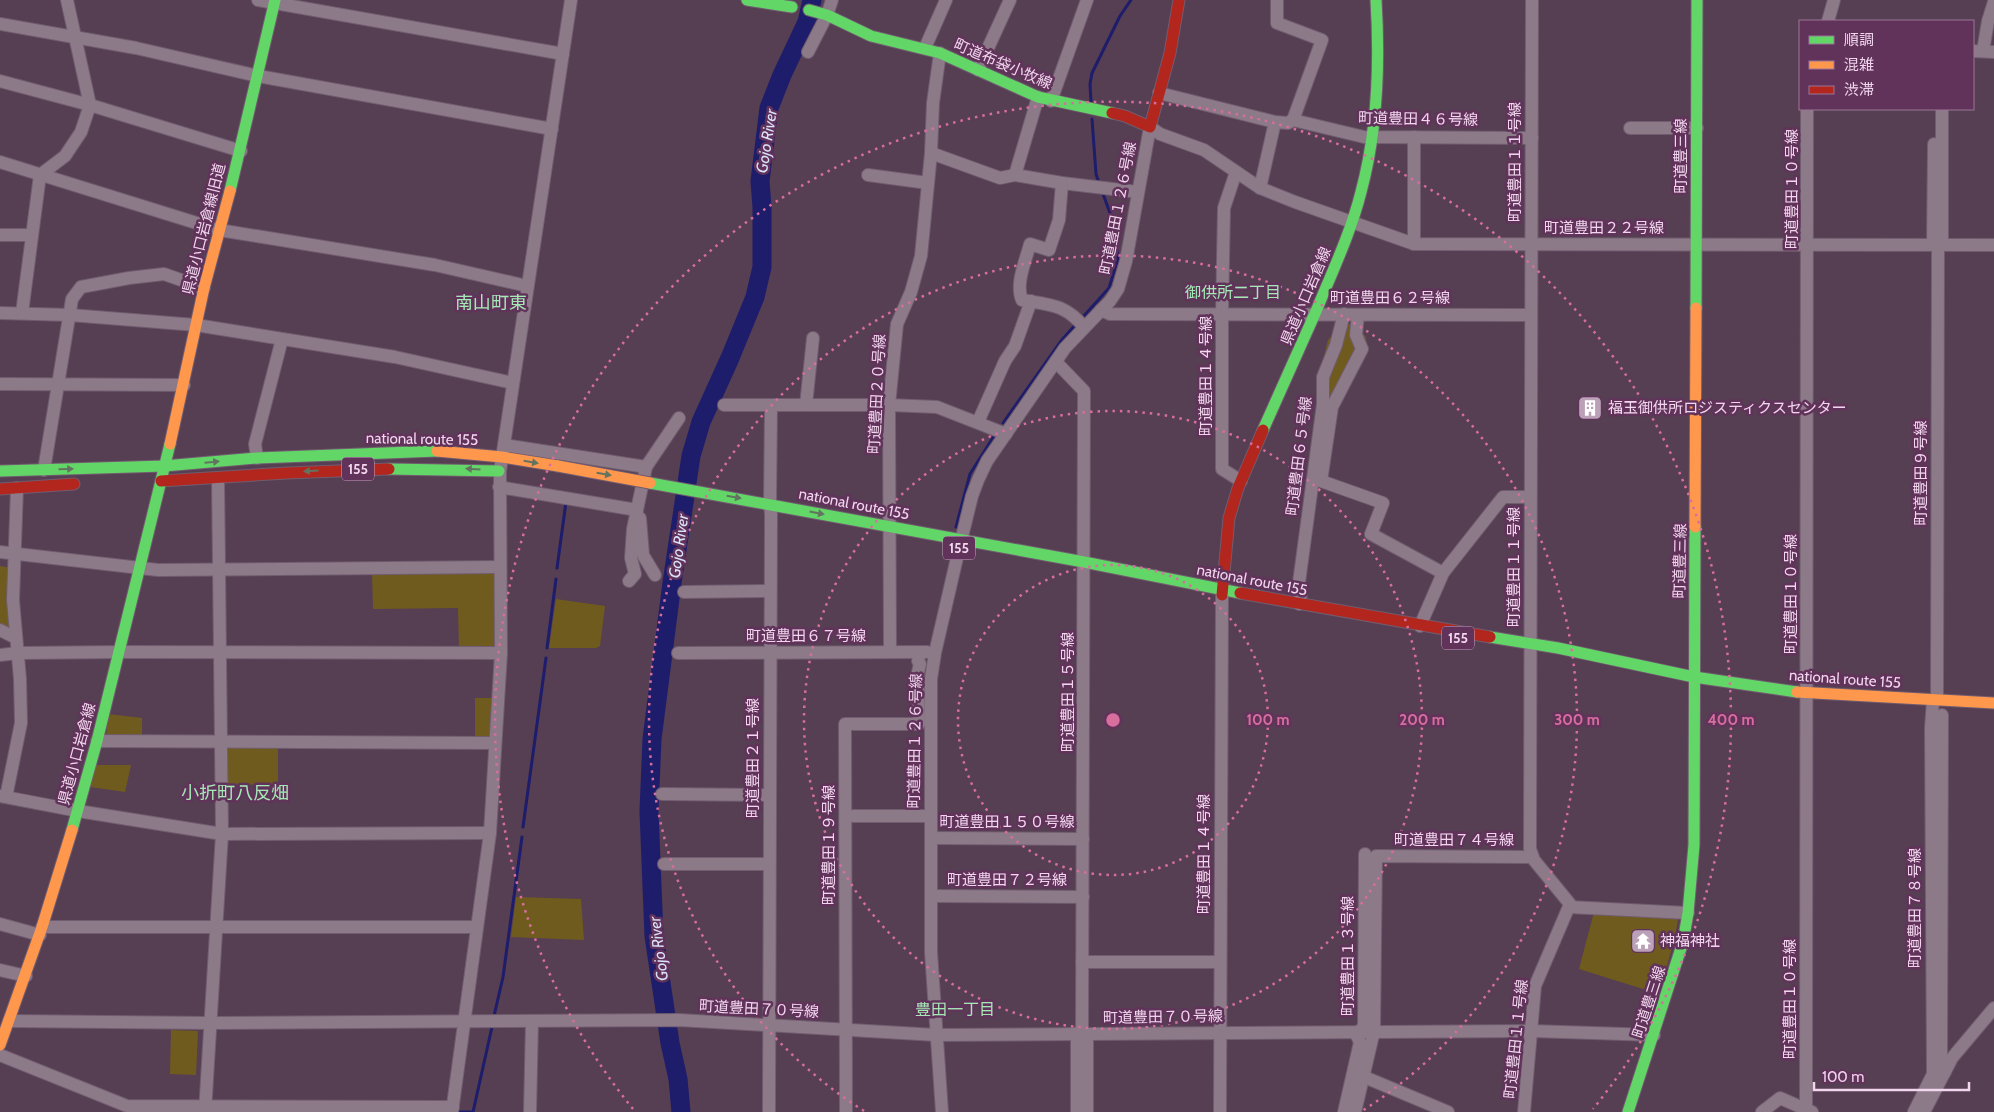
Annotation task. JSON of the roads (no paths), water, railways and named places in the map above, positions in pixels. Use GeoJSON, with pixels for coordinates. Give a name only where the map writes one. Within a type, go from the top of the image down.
{"type":"FeatureCollection","features":[{"type":"Feature","properties":{"kind":"main road"},"geometry":{"type":"LineString","coordinates":[[747,0],[792,7]]}},
{"type":"Feature","properties":{"kind":"main road"},"geometry":{"type":"LineString","coordinates":[[1150,127],[1170,53],[1179,0]]}},
{"type":"Feature","properties":{"kind":"main road","name":"県道小口岩倉線"},"geometry":{"type":"LineString","coordinates":[[1222,593],[1229,518],[1241,481],[1315,314],[1353,222],[1374,137],[1379,65],[1376,0]]}},
{"type":"Feature","properties":{"kind":"main road","name":"町道豊三線"},"geometry":{"type":"LineString","coordinates":[[1628,1112],[1679,958],[1688,914],[1694,845],[1697,0]]}},
{"type":"Feature","properties":{"kind":"main road","name":"県道小口岩倉線旧道"},"geometry":{"type":"LineString","coordinates":[[164,466],[184,384],[204,288],[241,151],[249,105],[258,76],[275,2]]}},
{"type":"Feature","properties":{"kind":"main road","name":"町道布袋小牧線"},"geometry":{"type":"LineString","coordinates":[[809,10],[825,15],[871,36],[940,53],[1038,97],[1125,116],[1150,127]]}},
{"type":"Feature","properties":{"kind":"main road","name":"national route 155"},"geometry":{"type":"LineString","coordinates":[[0,471],[164,466],[257,458],[434,451],[503,451],[558,466],[698,491],[770,509],[890,532],[1530,648],[1558,648],[1694,677],[1807,693],[1994,704]]}},
{"type":"Feature","properties":{"kind":"main road","name":"県道小口岩倉線"},"geometry":{"type":"LineString","coordinates":[[1,1041],[26,976],[78,811],[119,652],[155,481],[164,466]]}},
{"type":"Feature","properties":{"kind":"main road","name":"national route 155"},"geometry":{"type":"LineString","coordinates":[[155,481],[424,467],[505,472]]}},
{"type":"Feature","properties":{"kind":"main road"},"geometry":{"type":"LineString","coordinates":[[0,489],[84,484]]}},
{"type":"Feature","properties":{"kind":"main road"},"geometry":{"type":"LineString","coordinates":[[630,494],[651,497]]}},
{"type":"Feature","properties":{"kind":"main road","name":"national route 155"},"geometry":{"type":"LineString","coordinates":[[745,512],[770,509]]}},
{"type":"Feature","properties":{"kind":"main road","name":"national route 155"},"geometry":{"type":"LineString","coordinates":[[1222,593],[1299,604],[1530,648]]}},
{"type":"Feature","properties":{"kind":"street"},"geometry":{"type":"LineString","coordinates":[[22,313],[40,174],[64,156],[80,132],[90,105],[67,0]]}},
{"type":"Feature","properties":{"kind":"street"},"geometry":{"type":"LineString","coordinates":[[258,0],[563,54]]}},
{"type":"Feature","properties":{"kind":"street"},"geometry":{"type":"LineString","coordinates":[[0,1055],[127,1106],[205,1109],[452,1110],[490,832],[501,653],[499,487],[505,472],[503,451],[571,0]]}},
{"type":"Feature","properties":{"kind":"street"},"geometry":{"type":"LineString","coordinates":[[808,52],[832,0]]}},
{"type":"Feature","properties":{"kind":"street"},"geometry":{"type":"LineString","coordinates":[[925,48],[946,0]]}},
{"type":"Feature","properties":{"kind":"street"},"geometry":{"type":"LineString","coordinates":[[978,70],[1010,0]]}},
{"type":"Feature","properties":{"kind":"street"},"geometry":{"type":"LineString","coordinates":[[1051,101],[1087,0]]}},
{"type":"Feature","properties":{"kind":"street"},"geometry":{"type":"LineString","coordinates":[[1276,0],[1277,23],[1322,40],[1293,120]]}},
{"type":"Feature","properties":{"kind":"street","name":"町道豊田１１号線"},"geometry":{"type":"LineString","coordinates":[[1532,0],[1530,315],[1530,849],[1532,856]]}},
{"type":"Feature","properties":{"kind":"street"},"geometry":{"type":"LineString","coordinates":[[1828,20],[1834,0]]}},
{"type":"Feature","properties":{"kind":"street"},"geometry":{"type":"LineString","coordinates":[[1983,51],[1988,21],[1994,2]]}},
{"type":"Feature","properties":{"kind":"street"},"geometry":{"type":"LineString","coordinates":[[792,7],[809,10]]}},
{"type":"Feature","properties":{"kind":"street"},"geometry":{"type":"LineString","coordinates":[[0,24],[136,48],[258,76],[552,129]]}},
{"type":"Feature","properties":{"kind":"street","name":"町道豊田２０号線"},"geometry":{"type":"LineString","coordinates":[[890,652],[890,405],[897,324],[916,277],[921,256],[931,153],[933,103],[940,53]]}},
{"type":"Feature","properties":{"kind":"street"},"geometry":{"type":"LineString","coordinates":[[0,81],[90,105],[241,151]]}},
{"type":"Feature","properties":{"kind":"street","name":"町道豊田４６号線"},"geometry":{"type":"LineString","coordinates":[[1160,92],[1275,122],[1288,123],[1293,120],[1364,137],[1532,138]]}},
{"type":"Feature","properties":{"kind":"street"},"geometry":{"type":"LineString","coordinates":[[1015,175],[1038,97]]}},
{"type":"Feature","properties":{"kind":"street","name":"町道豊田１０号線"},"geometry":{"type":"LineString","coordinates":[[1807,110],[1809,1110]]}},
{"type":"Feature","properties":{"kind":"street"},"geometry":{"type":"LineString","coordinates":[[1934,110],[1938,245]]}},
{"type":"Feature","properties":{"kind":"street","name":"町道豊田９号線"},"geometry":{"type":"LineString","coordinates":[[1935,700],[1938,245],[1942,110]]}},
{"type":"Feature","properties":{"kind":"street"},"geometry":{"type":"LineString","coordinates":[[1260,188],[1275,122]]}},
{"type":"Feature","properties":{"kind":"street","name":"町道豊田２２号線"},"geometry":{"type":"LineString","coordinates":[[1150,127],[1160,134],[1204,150],[1260,188],[1414,244],[1994,245]]}},
{"type":"Feature","properties":{"kind":"street","name":"町道豊田１２６号線"},"geometry":{"type":"LineString","coordinates":[[942,1112],[931,952],[931,679],[935,653],[972,496],[987,461],[1070,342],[1115,295],[1121,282],[1150,127]]}},
{"type":"Feature","properties":{"kind":"street"},"geometry":{"type":"LineString","coordinates":[[1630,128],[1697,128]]}},
{"type":"Feature","properties":{"kind":"street"},"geometry":{"type":"LineString","coordinates":[[1414,137],[1414,244]]}},
{"type":"Feature","properties":{"kind":"street"},"geometry":{"type":"LineString","coordinates":[[931,153],[1000,178],[1015,175],[1138,192]]}},
{"type":"Feature","properties":{"kind":"street"},"geometry":{"type":"LineString","coordinates":[[0,162],[219,230],[436,265],[527,286]]}},
{"type":"Feature","properties":{"kind":"street","name":"町道豊田１４号線"},"geometry":{"type":"LineString","coordinates":[[1236,172],[1224,208],[1222,470],[1241,481]]}},
{"type":"Feature","properties":{"kind":"street"},"geometry":{"type":"LineString","coordinates":[[868,175],[928,183]]}},
{"type":"Feature","properties":{"kind":"street"},"geometry":{"type":"LineString","coordinates":[[1062,183],[1059,220],[1049,250],[1030,244],[1022,273],[1020,294],[1022,300],[1071,312],[1084,327]]}},
{"type":"Feature","properties":{"kind":"street"},"geometry":{"type":"LineString","coordinates":[[0,235],[31,235]]}},
{"type":"Feature","properties":{"kind":"street"},"geometry":{"type":"LineString","coordinates":[[44,470],[72,299],[81,287],[164,274],[204,288]]}},
{"type":"Feature","properties":{"kind":"street"},"geometry":{"type":"LineString","coordinates":[[978,422],[1005,361],[1015,346],[1031,302]]}},
{"type":"Feature","properties":{"kind":"street","name":"町道豊田６２号線"},"geometry":{"type":"LineString","coordinates":[[1101,310],[1110,314],[1530,315]]}},
{"type":"Feature","properties":{"kind":"street"},"geometry":{"type":"LineString","coordinates":[[0,313],[70,315],[196,325],[395,357],[513,383]]}},
{"type":"Feature","properties":{"kind":"street","name":"町道豊田６５号線"},"geometry":{"type":"LineString","coordinates":[[1299,604],[1301,594],[1298,590],[1317,480],[1323,404],[1323,377],[1336,344],[1344,314]]}},
{"type":"Feature","properties":{"kind":"street"},"geometry":{"type":"LineString","coordinates":[[1358,315],[1356,335],[1362,348],[1332,407],[1317,480],[1383,503],[1371,534],[1443,573]]}},
{"type":"Feature","properties":{"kind":"street"},"geometry":{"type":"LineString","coordinates":[[806,405],[813,338]]}},
{"type":"Feature","properties":{"kind":"street"},"geometry":{"type":"LineString","coordinates":[[257,458],[255,444],[282,339]]}},
{"type":"Feature","properties":{"kind":"street","name":"町道豊田１５号線"},"geometry":{"type":"LineString","coordinates":[[1056,362],[1084,391],[1082,1034],[1077,1112]]}},
{"type":"Feature","properties":{"kind":"street"},"geometry":{"type":"LineString","coordinates":[[0,384],[184,384]]}},
{"type":"Feature","properties":{"kind":"street"},"geometry":{"type":"LineString","coordinates":[[724,405],[890,405],[938,407],[1006,434]]}},
{"type":"Feature","properties":{"kind":"street","name":"町道豊田２１号線"},"geometry":{"type":"LineString","coordinates":[[769,1112],[771,405]]}},
{"type":"Feature","properties":{"kind":"street"},"geometry":{"type":"LineString","coordinates":[[629,580],[635,574],[630,558],[633,529],[646,467],[679,418]]}},
{"type":"Feature","properties":{"kind":"street"},"geometry":{"type":"LineString","coordinates":[[503,451],[646,467]]}},
{"type":"Feature","properties":{"kind":"street"},"geometry":{"type":"LineString","coordinates":[[205,1109],[222,834],[218,478]]}},
{"type":"Feature","properties":{"kind":"street"},"geometry":{"type":"LineString","coordinates":[[499,487],[637,510]]}},
{"type":"Feature","properties":{"kind":"street"},"geometry":{"type":"LineString","coordinates":[[17,488],[13,600],[18,653],[21,723],[3,797],[222,834],[490,832]]}},
{"type":"Feature","properties":{"kind":"street"},"geometry":{"type":"LineString","coordinates":[[1420,626],[1443,573],[1504,497],[1530,496]]}},
{"type":"Feature","properties":{"kind":"street"},"geometry":{"type":"LineString","coordinates":[[637,510],[640,520],[643,555],[655,575]]}},
{"type":"Feature","properties":{"kind":"street"},"geometry":{"type":"LineString","coordinates":[[0,552],[138,568],[500,567]]}},
{"type":"Feature","properties":{"kind":"street"},"geometry":{"type":"LineString","coordinates":[[684,592],[770,591]]}},
{"type":"Feature","properties":{"kind":"street","name":"町道豊田１４号線"},"geometry":{"type":"LineString","coordinates":[[1220,1112],[1222,593]]}},
{"type":"Feature","properties":{"kind":"street"},"geometry":{"type":"LineString","coordinates":[[0,630],[16,638]]}},
{"type":"Feature","properties":{"kind":"street"},"geometry":{"type":"LineString","coordinates":[[0,655],[18,653],[119,652],[501,653]]}},
{"type":"Feature","properties":{"kind":"street","name":"町道豊田１９号線"},"geometry":{"type":"LineString","coordinates":[[846,1112],[848,1030],[845,724],[919,724],[918,672],[920,664],[918,661],[920,652]]}},
{"type":"Feature","properties":{"kind":"street","name":"町道豊田６７号線"},"geometry":{"type":"LineString","coordinates":[[678,653],[935,653]]}},
{"type":"Feature","properties":{"kind":"street","name":"町道豊田７８号線"},"geometry":{"type":"LineString","coordinates":[[1914,1112],[1933,1074],[1931,728],[1935,700]]}},
{"type":"Feature","properties":{"kind":"street"},"geometry":{"type":"LineString","coordinates":[[1942,715],[1940,1065],[1945,1072]]}},
{"type":"Feature","properties":{"kind":"street"},"geometry":{"type":"LineString","coordinates":[[852,1112],[848,1030],[853,732],[931,732]]}},
{"type":"Feature","properties":{"kind":"street"},"geometry":{"type":"LineString","coordinates":[[97,742],[495,743]]}},
{"type":"Feature","properties":{"kind":"street"},"geometry":{"type":"LineString","coordinates":[[662,794],[770,795]]}},
{"type":"Feature","properties":{"kind":"street"},"geometry":{"type":"LineString","coordinates":[[852,816],[931,816]]}},
{"type":"Feature","properties":{"kind":"street","name":"町道豊田１５０号線"},"geometry":{"type":"LineString","coordinates":[[931,838],[1083,839]]}},
{"type":"Feature","properties":{"kind":"street"},"geometry":{"type":"LineString","coordinates":[[1355,1112],[1362,1076],[1374,1032],[1370,855]]}},
{"type":"Feature","properties":{"kind":"street","name":"町道豊田７４号線"},"geometry":{"type":"LineString","coordinates":[[1370,855],[1532,856]]}},
{"type":"Feature","properties":{"kind":"street","name":"町道豊田１３号線"},"geometry":{"type":"LineString","coordinates":[[1344,1112],[1360,1042],[1356,1034],[1364,1027],[1370,855]]}},
{"type":"Feature","properties":{"kind":"street"},"geometry":{"type":"LineString","coordinates":[[1532,856],[1568,901],[1569,907],[1688,914]]}},
{"type":"Feature","properties":{"kind":"street"},"geometry":{"type":"LineString","coordinates":[[664,864],[769,864]]}},
{"type":"Feature","properties":{"kind":"street","name":"町道豊田７２号線"},"geometry":{"type":"LineString","coordinates":[[931,896],[1083,897]]}},
{"type":"Feature","properties":{"kind":"street","name":"町道豊田１１号線"},"geometry":{"type":"LineString","coordinates":[[1524,1112],[1536,982],[1569,907]]}},
{"type":"Feature","properties":{"kind":"street"},"geometry":{"type":"LineString","coordinates":[[0,924],[41,931],[216,926],[477,927]]}},
{"type":"Feature","properties":{"kind":"street"},"geometry":{"type":"LineString","coordinates":[[1082,962],[1220,962]]}},
{"type":"Feature","properties":{"kind":"street"},"geometry":{"type":"LineString","coordinates":[[0,970],[26,976]]}},
{"type":"Feature","properties":{"kind":"street"},"geometry":{"type":"LineString","coordinates":[[1924,1112],[1952,1058],[1994,1008]]}},
{"type":"Feature","properties":{"kind":"street","name":"町道豊田７０号線"},"geometry":{"type":"LineString","coordinates":[[9,1021],[210,1023],[672,1020],[936,1034],[1532,1031],[1654,1035]]}},
{"type":"Feature","properties":{"kind":"street"},"geometry":{"type":"LineString","coordinates":[[530,1112],[532,1021]]}},
{"type":"Feature","properties":{"kind":"street"},"geometry":{"type":"LineString","coordinates":[[1082,1034],[1087,1112]]}},
{"type":"Feature","properties":{"kind":"street"},"geometry":{"type":"LineString","coordinates":[[1362,1076],[1448,1112]]}},
{"type":"Feature","properties":{"kind":"street"},"geometry":{"type":"LineString","coordinates":[[1762,1112],[1780,1098],[1809,1110]]}},
{"type":"Feature","properties":{"kind":"waterway","name":"Gojo River"},"geometry":{"type":"LineString","coordinates":[[681,1112],[678,1079],[670,1043],[654,936],[649,811],[652,739],[691,456],[701,422],[755,297],[762,267],[760,181],[769,108],[807,22],[812,0]]}},
{"type":"Feature","properties":{"kind":"waterway"},"geometry":{"type":"LineString","coordinates":[[1091,102],[1090,84],[1092,73],[1120,16],[1131,0]]}},
{"type":"Feature","properties":{"kind":"waterway"},"geometry":{"type":"LineString","coordinates":[[1092,119],[1096,174],[1099,183]]}},
{"type":"Feature","properties":{"kind":"waterway"},"geometry":{"type":"LineString","coordinates":[[1082,318],[1109,288],[1118,259],[1117,250],[1112,240],[1110,213],[1102,191]]}},
{"type":"Feature","properties":{"kind":"waterway"},"geometry":{"type":"LineString","coordinates":[[1003,423],[1061,341],[1076,324]]}},
{"type":"Feature","properties":{"kind":"waterway"},"geometry":{"type":"LineString","coordinates":[[956,527],[970,474],[994,436]]}},
{"type":"Feature","properties":{"kind":"waterway"},"geometry":{"type":"LineString","coordinates":[[557,568],[566,502]]}},
{"type":"Feature","properties":{"kind":"waterway"},"geometry":{"type":"LineString","coordinates":[[547,648],[556,579]]}},
{"type":"Feature","properties":{"kind":"waterway"},"geometry":{"type":"LineString","coordinates":[[523,827],[546,658]]}},
{"type":"Feature","properties":{"kind":"waterway"},"geometry":{"type":"LineString","coordinates":[[494,1016],[503,977],[522,837]]}},
{"type":"Feature","properties":{"kind":"waterway"},"geometry":{"type":"LineString","coordinates":[[457,1112],[473,1112],[492,1027]]}},
{"type":"Feature","properties":{"kind":"place","name":"福玉御供所ロジスティクスセンター"},"geometry":{"type":"Point","coordinates":[1590,408]}},
{"type":"Feature","properties":{"kind":"place","name":"神福神社"},"geometry":{"type":"Point","coordinates":[1643,941]}},
{"type":"Feature","properties":{"kind":"district","name":"御供所二丁目"},"geometry":{"type":"Point","coordinates":[1233,292]}},
{"type":"Feature","properties":{"kind":"district","name":"南山町東"},"geometry":{"type":"Point","coordinates":[491,303]}},
{"type":"Feature","properties":{"kind":"district","name":"小折町八反畑"},"geometry":{"type":"Point","coordinates":[235,793]}},
{"type":"Feature","properties":{"kind":"district","name":"豊田一丁目"},"geometry":{"type":"Point","coordinates":[955,1009]}}]}
